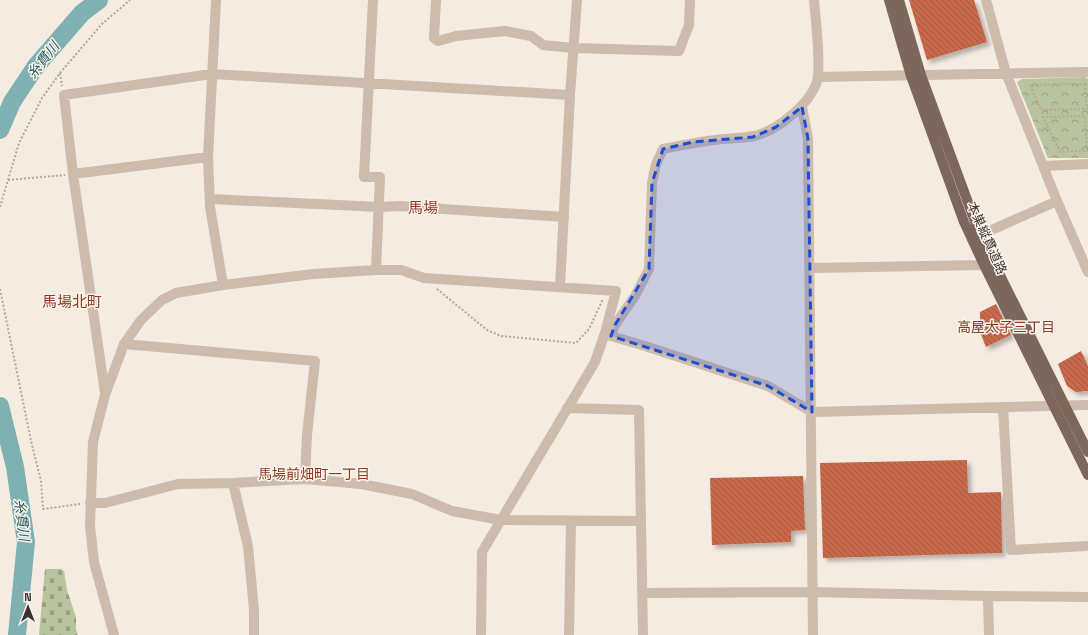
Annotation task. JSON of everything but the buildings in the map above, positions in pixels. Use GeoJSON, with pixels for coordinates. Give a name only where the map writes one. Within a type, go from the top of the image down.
{"type":"FeatureCollection","features":[{"type":"Feature","properties":{"kind":"main road","name":"本巣縦貫道路"},"geometry":{"type":"LineString","coordinates":[[889,0],[916,75],[964,222],[988,263],[1088,452]]}},
{"type":"Feature","properties":{"kind":"main road","name":"本巣縦貫道路"},"geometry":{"type":"LineString","coordinates":[[898,0],[916,75],[980,235],[988,263],[1053,406],[1088,475]]}},
{"type":"Feature","properties":{"kind":"street"},"geometry":{"type":"LineString","coordinates":[[216,0],[208,157],[210,199],[223,285]]}},
{"type":"Feature","properties":{"kind":"street"},"geometry":{"type":"LineString","coordinates":[[373,0],[364,177],[380,177],[376,270]]}},
{"type":"Feature","properties":{"kind":"street"},"geometry":{"type":"LineString","coordinates":[[436,0],[434,38],[438,42],[456,36],[505,31],[531,36],[543,45],[573,48],[679,51],[689,26],[690,0]]}},
{"type":"Feature","properties":{"kind":"street"},"geometry":{"type":"LineString","coordinates":[[560,287],[570,95],[577,0]]}},
{"type":"Feature","properties":{"kind":"street"},"geometry":{"type":"LineString","coordinates":[[481,635],[482,552],[595,362],[608,335],[635,296],[649,269],[652,182],[656,164],[663,149],[693,142],[758,135],[776,127],[802,106],[814,90],[818,77],[818,45],[814,0]]}},
{"type":"Feature","properties":{"kind":"street"},"geometry":{"type":"LineString","coordinates":[[986,0],[1006,73],[1057,201],[1088,272]]}},
{"type":"Feature","properties":{"kind":"street"},"geometry":{"type":"LineString","coordinates":[[818,77],[1088,72]]}},
{"type":"Feature","properties":{"kind":"street"},"geometry":{"type":"LineString","coordinates":[[105,395],[73,174],[64,95],[212,74],[570,95]]}},
{"type":"Feature","properties":{"kind":"street"},"geometry":{"type":"LineString","coordinates":[[802,106],[808,139],[812,412],[813,635]]}},
{"type":"Feature","properties":{"kind":"street"},"geometry":{"type":"LineString","coordinates":[[73,174],[208,157]]}},
{"type":"Feature","properties":{"kind":"street"},"geometry":{"type":"LineString","coordinates":[[1043,166],[1088,164]]}},
{"type":"Feature","properties":{"kind":"street"},"geometry":{"type":"LineString","coordinates":[[210,199],[379,207],[399,206],[564,217]]}},
{"type":"Feature","properties":{"kind":"street"},"geometry":{"type":"LineString","coordinates":[[980,235],[1057,201]]}},
{"type":"Feature","properties":{"kind":"street"},"geometry":{"type":"LineString","coordinates":[[810,268],[988,263]]}},
{"type":"Feature","properties":{"kind":"street"},"geometry":{"type":"LineString","coordinates":[[114,635],[94,562],[90,526],[93,442],[105,395],[124,344],[141,320],[162,300],[176,293],[223,285],[313,274],[401,270],[424,278],[616,291],[608,335]]}},
{"type":"Feature","properties":{"kind":"street"},"geometry":{"type":"LineString","coordinates":[[608,335],[768,386],[812,412],[1088,405]]}},
{"type":"Feature","properties":{"kind":"street"},"geometry":{"type":"LineString","coordinates":[[124,344],[315,361],[307,435],[305,479]]}},
{"type":"Feature","properties":{"kind":"street"},"geometry":{"type":"LineString","coordinates":[[1003,407],[1011,550],[1088,546]]}},
{"type":"Feature","properties":{"kind":"street"},"geometry":{"type":"LineString","coordinates":[[567,408],[639,410],[643,635]]}},
{"type":"Feature","properties":{"kind":"street"},"geometry":{"type":"LineString","coordinates":[[90,503],[105,502],[178,484],[305,479],[361,484],[412,494],[452,511],[501,520],[571,522],[641,521]]}},
{"type":"Feature","properties":{"kind":"street"},"geometry":{"type":"LineString","coordinates":[[233,483],[248,546],[254,610],[254,635]]}},
{"type":"Feature","properties":{"kind":"street"},"geometry":{"type":"LineString","coordinates":[[569,635],[571,522]]}},
{"type":"Feature","properties":{"kind":"street"},"geometry":{"type":"LineString","coordinates":[[643,593],[813,592],[1088,597]]}},
{"type":"Feature","properties":{"kind":"street"},"geometry":{"type":"LineString","coordinates":[[988,596],[989,635]]}},
{"type":"Feature","properties":{"kind":"path"},"geometry":{"type":"LineString","coordinates":[[0,207],[19,142],[42,98],[60,73],[102,24],[130,0]]}},
{"type":"Feature","properties":{"kind":"path"},"geometry":{"type":"LineString","coordinates":[[60,73],[64,95]]}},
{"type":"Feature","properties":{"kind":"path"},"geometry":{"type":"LineString","coordinates":[[1030,84],[1085,84],[1087,109],[1049,110],[1041,110],[1030,84]]}},
{"type":"Feature","properties":{"kind":"path"},"geometry":{"type":"LineString","coordinates":[[1081,116],[1082,109]]}},
{"type":"Feature","properties":{"kind":"path"},"geometry":{"type":"LineString","coordinates":[[1049,110],[1052,116]]}},
{"type":"Feature","properties":{"kind":"path"},"geometry":{"type":"LineString","coordinates":[[1081,116],[1085,116],[1087,151],[1060,152],[1043,117],[1081,116]]}},
{"type":"Feature","properties":{"kind":"path"},"geometry":{"type":"LineString","coordinates":[[1030,134],[1048,127]]}},
{"type":"Feature","properties":{"kind":"path"},"geometry":{"type":"LineString","coordinates":[[8,180],[73,174]]}},
{"type":"Feature","properties":{"kind":"path"},"geometry":{"type":"LineString","coordinates":[[424,278],[487,330],[501,336],[576,343],[589,329],[607,290]]}},
{"type":"Feature","properties":{"kind":"path"},"geometry":{"type":"LineString","coordinates":[[0,289],[31,441],[41,481],[43,508],[90,503]]}},
{"type":"Feature","properties":{"kind":"highlighted area"},"geometry":{"type":"Polygon","coordinates":[[[802,107],[808,139],[812,412],[768,386],[611,336],[615,325],[649,269],[652,183],[663,149],[693,142],[753,137],[776,127],[802,107]]]}},
{"type":"Feature","properties":{"kind":"green space"},"geometry":{"type":"Polygon","coordinates":[[[1086,77],[1088,79],[1088,158],[1048,158],[1017,82],[1022,79],[1086,77]]]}},
{"type":"Feature","properties":{"kind":"green space"},"geometry":{"type":"Polygon","coordinates":[[[45,569],[61,569],[64,571],[67,590],[76,617],[76,629],[78,635],[39,635],[45,569]]]}},
{"type":"Feature","properties":{"kind":"waterway","name":"糸貫川"},"geometry":{"type":"LineString","coordinates":[[0,130],[12,102],[36,66],[82,13],[99,0]]}},
{"type":"Feature","properties":{"kind":"waterway","name":"糸貫川"},"geometry":{"type":"LineString","coordinates":[[0,406],[15,467],[26,542],[17,635]]}},
{"type":"Feature","properties":{"kind":"district","name":"馬場"},"geometry":{"type":"Point","coordinates":[423,207]}},
{"type":"Feature","properties":{"kind":"district","name":"馬場北町"},"geometry":{"type":"Point","coordinates":[72,301]}},
{"type":"Feature","properties":{"kind":"district","name":"高屋太子三丁目"},"geometry":{"type":"Point","coordinates":[1006,327]}},
{"type":"Feature","properties":{"kind":"district","name":"馬場前畑町一丁目"},"geometry":{"type":"Point","coordinates":[314,474]}}]}
